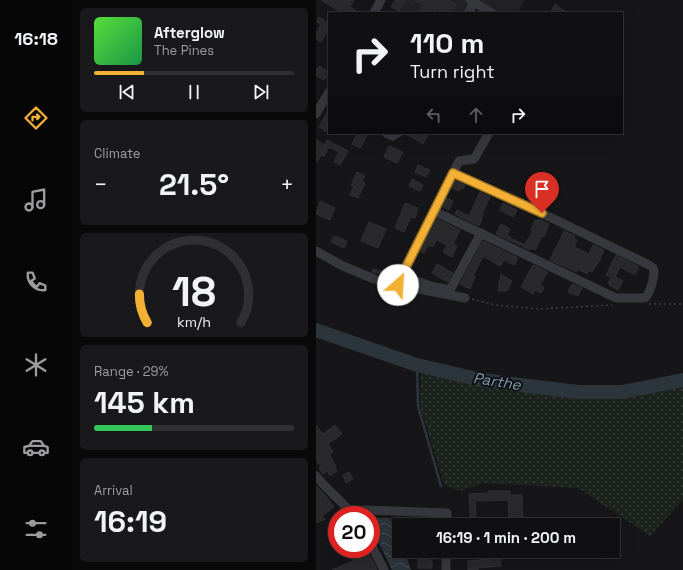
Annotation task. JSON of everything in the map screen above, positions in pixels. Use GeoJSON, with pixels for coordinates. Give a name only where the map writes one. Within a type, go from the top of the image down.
{"type":"FeatureCollection","features":[{"type":"Feature","properties":{"kind":"street"},"geometry":{"type":"LineString","coordinates":[[375,12],[381,0]]}},
{"type":"Feature","properties":{"kind":"street"},"geometry":{"type":"LineString","coordinates":[[468,12],[472,1],[490,12]]}},
{"type":"Feature","properties":{"kind":"street"},"geometry":{"type":"LineString","coordinates":[[316,114],[328,94]]}},
{"type":"Feature","properties":{"kind":"street"},"geometry":{"type":"LineString","coordinates":[[398,285],[399,280],[458,162],[474,159],[488,134]]}},
{"type":"Feature","properties":{"kind":"street"},"geometry":{"type":"LineString","coordinates":[[434,211],[616,298],[645,298],[650,292],[654,271],[652,267],[556,220],[453,173]]}},
{"type":"Feature","properties":{"kind":"street"},"geometry":{"type":"LineString","coordinates":[[402,275],[430,286],[450,290],[481,233]]}},
{"type":"Feature","properties":{"kind":"street"},"geometry":{"type":"LineString","coordinates":[[316,251],[360,274],[398,285],[465,298]]}},
{"type":"Feature","properties":{"kind":"street"},"geometry":{"type":"LineString","coordinates":[[316,476],[345,506]]}},
{"type":"Feature","properties":{"kind":"street"},"geometry":{"type":"LineString","coordinates":[[380,510],[447,512],[447,518]]}},
{"type":"Feature","properties":{"kind":"street"},"geometry":{"type":"LineString","coordinates":[[378,558],[384,570]]}},
{"type":"Feature","properties":{"kind":"street"},"geometry":{"type":"LineString","coordinates":[[446,558],[446,570]]}},
{"type":"Feature","properties":{"kind":"path"},"geometry":{"type":"LineString","coordinates":[[465,298],[495,305],[539,309],[616,305]]}},
{"type":"Feature","properties":{"kind":"path"},"geometry":{"type":"LineString","coordinates":[[647,304],[683,304]]}},
{"type":"Feature","properties":{"kind":"shaded area"},"geometry":{"type":"Polygon","coordinates":[[[406,0],[469,0],[463,12],[400,12],[406,0]]]}},
{"type":"Feature","properties":{"kind":"shaded area"},"geometry":{"type":"Polygon","coordinates":[[[476,0],[525,0],[518,12],[496,12],[476,0]]]}},
{"type":"Feature","properties":{"kind":"shaded area"},"geometry":{"type":"Polygon","coordinates":[[[421,369],[485,385],[573,395],[623,395],[683,385],[683,500],[650,536],[578,488],[483,483],[459,491],[444,484],[420,406],[421,369]]]}},
{"type":"Feature","properties":{"kind":"water"},"geometry":{"type":"Polygon","coordinates":[[[380,518],[389,518],[392,524],[392,558],[407,558],[411,570],[392,570],[380,545],[380,518]]]}},
{"type":"Feature","properties":{"kind":"building"},"geometry":{"type":"Polygon","coordinates":[[[321,0],[354,0],[350,7],[358,12],[340,12],[321,0]]]}},
{"type":"Feature","properties":{"kind":"building"},"geometry":{"type":"Polygon","coordinates":[[[395,0],[406,0],[399,11],[391,7],[395,0]]]}},
{"type":"Feature","properties":{"kind":"building"},"geometry":{"type":"Polygon","coordinates":[[[414,0],[448,0],[456,4],[452,12],[442,12],[436,8],[434,12],[419,12],[424,6],[414,0]]]}},
{"type":"Feature","properties":{"kind":"building"},"geometry":{"type":"Polygon","coordinates":[[[555,4],[566,12],[551,12],[555,4]]]}},
{"type":"Feature","properties":{"kind":"building"},"geometry":{"type":"Polygon","coordinates":[[[319,17],[328,22],[328,31],[321,42],[316,39],[316,33],[321,25],[316,22],[319,17]]]}},
{"type":"Feature","properties":{"kind":"building"},"geometry":{"type":"Polygon","coordinates":[[[319,66],[328,70],[324,80],[316,76],[316,70],[319,66]]]}},
{"type":"Feature","properties":{"kind":"building"},"geometry":{"type":"Polygon","coordinates":[[[328,110],[327,132],[319,127],[328,110]]]}},
{"type":"Feature","properties":{"kind":"building"},"geometry":{"type":"Polygon","coordinates":[[[357,134],[367,134],[360,148],[352,144],[357,134]]]}},
{"type":"Feature","properties":{"kind":"building"},"geometry":{"type":"Polygon","coordinates":[[[406,134],[426,134],[428,135],[423,144],[406,134]]]}},
{"type":"Feature","properties":{"kind":"building"},"geometry":{"type":"Polygon","coordinates":[[[316,140],[329,147],[324,156],[321,155],[316,163],[316,140]]]}},
{"type":"Feature","properties":{"kind":"building"},"geometry":{"type":"Polygon","coordinates":[[[327,140],[348,151],[340,165],[334,162],[339,152],[325,145],[327,140]]]}},
{"type":"Feature","properties":{"kind":"building"},"geometry":{"type":"Polygon","coordinates":[[[389,146],[403,152],[397,163],[384,157],[389,146]]]}},
{"type":"Feature","properties":{"kind":"building"},"geometry":{"type":"Polygon","coordinates":[[[418,165],[430,170],[426,177],[415,172],[418,165]]]}},
{"type":"Feature","properties":{"kind":"building"},"geometry":{"type":"Polygon","coordinates":[[[357,172],[365,176],[362,182],[365,183],[358,198],[350,195],[354,186],[351,185],[357,172]]]}},
{"type":"Feature","properties":{"kind":"building"},"geometry":{"type":"Polygon","coordinates":[[[412,179],[423,185],[420,191],[409,186],[412,179]]]}},
{"type":"Feature","properties":{"kind":"building"},"geometry":{"type":"Polygon","coordinates":[[[456,181],[465,185],[463,189],[461,188],[459,191],[452,188],[456,181]]]}},
{"type":"Feature","properties":{"kind":"building"},"geometry":{"type":"Polygon","coordinates":[[[480,192],[490,197],[482,214],[482,220],[479,226],[455,214],[457,210],[469,216],[480,192]]]}},
{"type":"Feature","properties":{"kind":"building"},"geometry":{"type":"Polygon","coordinates":[[[447,198],[453,201],[449,210],[443,207],[447,198]]]}},
{"type":"Feature","properties":{"kind":"building"},"geometry":{"type":"Polygon","coordinates":[[[320,201],[335,208],[330,220],[316,214],[320,201]]]}},
{"type":"Feature","properties":{"kind":"building"},"geometry":{"type":"Polygon","coordinates":[[[405,203],[418,208],[415,218],[411,217],[404,232],[395,228],[405,203]]]}},
{"type":"Feature","properties":{"kind":"building"},"geometry":{"type":"Polygon","coordinates":[[[503,203],[517,210],[513,217],[500,210],[503,203]]]}},
{"type":"Feature","properties":{"kind":"building"},"geometry":{"type":"Polygon","coordinates":[[[437,219],[460,230],[453,244],[457,246],[452,257],[443,252],[447,245],[436,240],[433,247],[428,245],[424,253],[420,252],[437,219]]]}},
{"type":"Feature","properties":{"kind":"building"},"geometry":{"type":"Polygon","coordinates":[[[538,219],[549,224],[544,237],[542,236],[535,250],[531,248],[530,250],[523,247],[533,231],[531,230],[535,220],[537,221],[538,219]]]}},
{"type":"Feature","properties":{"kind":"building"},"geometry":{"type":"Polygon","coordinates":[[[369,222],[386,229],[378,248],[361,241],[369,222]]]}},
{"type":"Feature","properties":{"kind":"building"},"geometry":{"type":"Polygon","coordinates":[[[501,224],[510,229],[507,235],[523,244],[522,246],[496,234],[501,224]]]}},
{"type":"Feature","properties":{"kind":"building"},"geometry":{"type":"Polygon","coordinates":[[[564,231],[575,236],[574,238],[577,240],[574,247],[589,254],[593,245],[604,250],[592,272],[589,270],[587,274],[578,269],[577,272],[550,260],[564,231]]]}},
{"type":"Feature","properties":{"kind":"building"},"geometry":{"type":"Polygon","coordinates":[[[334,236],[347,241],[344,248],[331,242],[334,236]]]}},
{"type":"Feature","properties":{"kind":"building"},"geometry":{"type":"Polygon","coordinates":[[[483,241],[518,258],[514,265],[504,260],[500,266],[483,256],[473,276],[475,276],[470,289],[460,284],[483,241]]]}},
{"type":"Feature","properties":{"kind":"building"},"geometry":{"type":"Polygon","coordinates":[[[616,255],[639,267],[635,275],[620,267],[615,277],[623,281],[618,290],[609,285],[610,284],[608,283],[611,277],[606,275],[616,255]]]}},
{"type":"Feature","properties":{"kind":"building"},"geometry":{"type":"Polygon","coordinates":[[[437,264],[453,273],[448,282],[432,273],[437,264]]]}},
{"type":"Feature","properties":{"kind":"building"},"geometry":{"type":"Polygon","coordinates":[[[533,265],[548,272],[540,285],[544,287],[541,293],[535,290],[533,294],[521,287],[533,265]]]}},
{"type":"Feature","properties":{"kind":"building"},"geometry":{"type":"Polygon","coordinates":[[[373,269],[390,273],[389,276],[372,272],[373,269]]]}},
{"type":"Feature","properties":{"kind":"building"},"geometry":{"type":"Polygon","coordinates":[[[501,274],[512,281],[507,291],[498,291],[501,274]]]}},
{"type":"Feature","properties":{"kind":"building"},"geometry":{"type":"Polygon","coordinates":[[[572,284],[582,288],[578,296],[568,292],[572,284]]]}},
{"type":"Feature","properties":{"kind":"building"},"geometry":{"type":"Polygon","coordinates":[[[316,425],[323,434],[335,425],[342,434],[328,444],[333,452],[329,454],[336,466],[337,471],[330,476],[327,471],[323,474],[319,468],[321,467],[316,460],[316,425]]]}},
{"type":"Feature","properties":{"kind":"building"},"geometry":{"type":"Polygon","coordinates":[[[349,472],[353,479],[346,483],[343,475],[349,472]]]}},
{"type":"Feature","properties":{"kind":"building"},"geometry":{"type":"Polygon","coordinates":[[[316,486],[333,506],[328,506],[328,512],[322,516],[325,519],[316,523],[316,486]]]}},
{"type":"Feature","properties":{"kind":"building"},"geometry":{"type":"Polygon","coordinates":[[[488,491],[510,491],[510,495],[522,495],[523,518],[509,518],[508,500],[475,501],[476,518],[470,518],[469,494],[488,493],[488,491]]]}},
{"type":"Feature","properties":{"kind":"building"},"geometry":{"type":"Polygon","coordinates":[[[352,558],[371,558],[377,570],[332,570],[353,561],[352,558]]]}},
{"type":"Feature","properties":{"kind":"building"},"geometry":{"type":"Polygon","coordinates":[[[418,558],[428,558],[432,561],[432,568],[418,568],[418,558]]]}},
{"type":"Feature","properties":{"kind":"building"},"geometry":{"type":"Polygon","coordinates":[[[500,558],[501,566],[478,568],[478,570],[468,570],[468,561],[500,558]]]}},
{"type":"Feature","properties":{"kind":"waterway","name":"Parthe"},"geometry":{"type":"LineString","coordinates":[[316,330],[417,365],[477,379],[528,386],[578,392],[622,392],[683,380]]}},
{"type":"Feature","properties":{"kind":"waterway"},"geometry":{"type":"LineString","coordinates":[[417,365],[418,406],[441,486]]}},
{"type":"Feature","properties":{"kind":"route"},"geometry":{"type":"LineString","coordinates":[[398,285],[399,280],[453,173],[542,213]]}}]}
